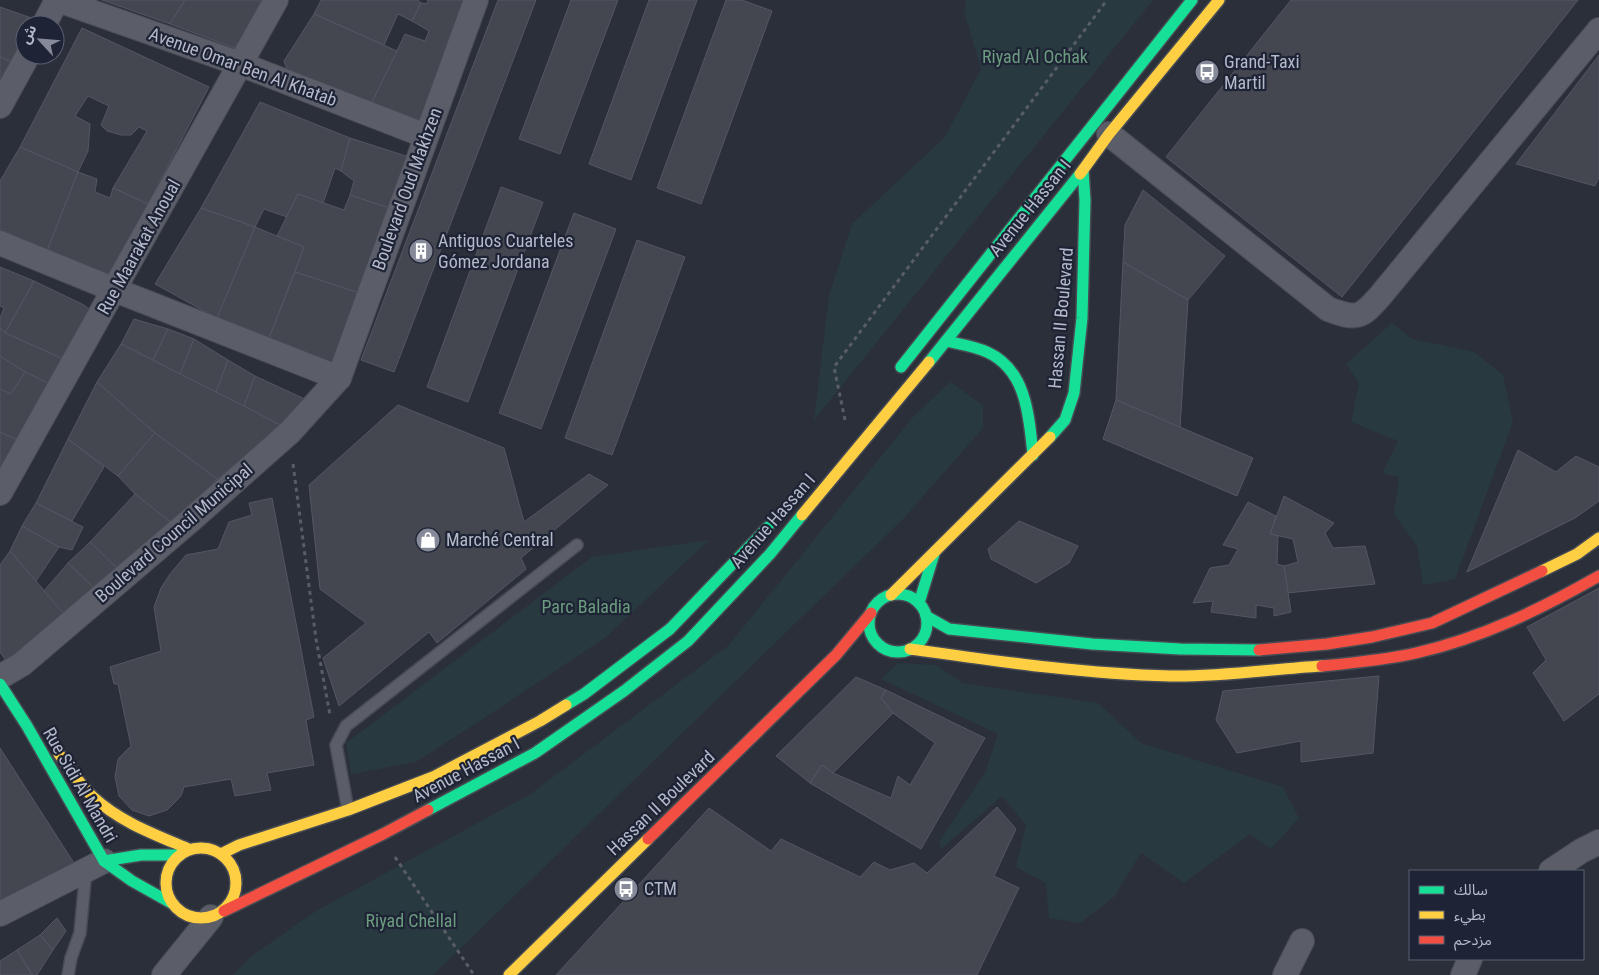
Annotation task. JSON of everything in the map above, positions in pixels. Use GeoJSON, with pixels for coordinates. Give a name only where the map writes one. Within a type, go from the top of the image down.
{"type":"FeatureCollection","features":[{"type":"Feature","properties":{"kind":"main road","name":"Avenue Hassan I"},"geometry":{"type":"LineString","coordinates":[[891,379],[1192,0]]}},
{"type":"Feature","properties":{"kind":"main road","name":"Avenue Hassan I"},"geometry":{"type":"LineString","coordinates":[[217,914],[383,834],[535,753],[624,691],[688,641],[770,554],[946,341],[1219,0]]}},
{"type":"Feature","properties":{"kind":"main road","name":"Hassan II Boulevard"},"geometry":{"type":"LineString","coordinates":[[891,594],[1033,455],[1064,420],[1074,393],[1082,318],[1086,200],[1084,170]]}},
{"type":"Feature","properties":{"kind":"main road","name":"Hassan II Boulevard"},"geometry":{"type":"LineString","coordinates":[[946,341],[989,353],[1000,359],[1010,368],[1018,380],[1028,409],[1033,455]]}},
{"type":"Feature","properties":{"kind":"main road","name":"Avenue Hassan I"},"geometry":{"type":"LineString","coordinates":[[222,854],[239,845],[348,810],[433,777],[532,725],[584,694],[670,629],[753,544],[778,514]]}},
{"type":"Feature","properties":{"kind":"main road"},"geometry":{"type":"LineString","coordinates":[[926,616],[949,629],[1092,644],[1180,649],[1246,650],[1281,649],[1327,644],[1372,637],[1432,623],[1505,590],[1577,554],[1599,538]]}},
{"type":"Feature","properties":{"kind":"main road","name":"Hassan II Boulevard"},"geometry":{"type":"LineString","coordinates":[[919,603],[935,550]]}},
{"type":"Feature","properties":{"kind":"main road"},"geometry":{"type":"LineString","coordinates":[[910,649],[1036,666],[1172,676],[1231,674],[1358,663],[1429,650],[1470,638],[1562,597],[1599,576]]}},
{"type":"Feature","properties":{"kind":"main road"},"geometry":{"type":"LineString","coordinates":[[872,652],[899,652],[910,649],[921,641],[926,627],[926,616],[919,603],[908,596],[891,594],[876,604],[871,613],[869,627],[875,641],[889,651]]}},
{"type":"Feature","properties":{"kind":"main road","name":"Hassan II Boulevard"},"geometry":{"type":"LineString","coordinates":[[510,975],[836,655],[871,613]]}},
{"type":"Feature","properties":{"kind":"main road"},"geometry":{"type":"LineString","coordinates":[[836,655],[854,654]]}},
{"type":"Feature","properties":{"kind":"main road","name":"Rue Sidi Al Mandri"},"geometry":{"type":"LineString","coordinates":[[0,684],[27,726],[95,866],[132,881],[172,904]]}},
{"type":"Feature","properties":{"kind":"main road","name":"Rue Sidi Al Mandri"},"geometry":{"type":"LineString","coordinates":[[27,726],[36,730],[49,741],[80,782],[94,798],[111,812],[185,852]]}},
{"type":"Feature","properties":{"kind":"main road"},"geometry":{"type":"LineString","coordinates":[[200,847],[212,849],[222,854],[231,863],[236,875],[236,888],[232,900],[217,914],[200,919],[189,917],[172,904],[166,884],[167,872],[172,862],[185,852],[200,847]]}},
{"type":"Feature","properties":{"kind":"main road","name":"Rue Sidi Al Mandri"},"geometry":{"type":"LineString","coordinates":[[95,866],[125,855],[185,852]]}},
{"type":"Feature","properties":{"kind":"street"},"geometry":{"type":"LineString","coordinates":[[50,15],[58,0]]}},
{"type":"Feature","properties":{"kind":"street","name":"Avenue Omar Ben Al Khatab"},"geometry":{"type":"LineString","coordinates":[[58,0],[240,64],[426,136]]}},
{"type":"Feature","properties":{"kind":"street","name":"Rue Maarakat Anoual"},"geometry":{"type":"LineString","coordinates":[[0,493],[276,0]]}},
{"type":"Feature","properties":{"kind":"street","name":"Boulevard Oud Makhzen"},"geometry":{"type":"LineString","coordinates":[[339,378],[476,0]]}},
{"type":"Feature","properties":{"kind":"street"},"geometry":{"type":"LineString","coordinates":[[1110,134],[1328,309],[1343,315],[1354,316],[1366,312],[1381,295],[1599,30]]}},
{"type":"Feature","properties":{"kind":"street"},"geometry":{"type":"LineString","coordinates":[[0,106],[23,65]]}},
{"type":"Feature","properties":{"kind":"street"},"geometry":{"type":"LineString","coordinates":[[0,243],[339,378]]}},
{"type":"Feature","properties":{"kind":"street","name":"Boulevard Council Municipal"},"geometry":{"type":"LineString","coordinates":[[0,677],[22,664],[192,519],[290,432],[339,378]]}},
{"type":"Feature","properties":{"kind":"street"},"geometry":{"type":"LineString","coordinates":[[1552,870],[1581,851],[1599,842]]}},
{"type":"Feature","properties":{"kind":"street"},"geometry":{"type":"LineString","coordinates":[[0,914],[95,866]]}},
{"type":"Feature","properties":{"kind":"street"},"geometry":{"type":"LineString","coordinates":[[164,975],[217,914]]}},
{"type":"Feature","properties":{"kind":"street"},"geometry":{"type":"LineString","coordinates":[[1285,975],[1302,941]]}},
{"type":"Feature","properties":{"kind":"street"},"geometry":{"type":"LineString","coordinates":[[1463,975],[1470,960]]}},
{"type":"Feature","properties":{"kind":"lane"},"geometry":{"type":"LineString","coordinates":[[348,810],[336,745],[341,733],[351,721],[577,545]]}},
{"type":"Feature","properties":{"kind":"lane"},"geometry":{"type":"LineString","coordinates":[[68,975],[71,958],[80,933],[95,866]]}},
{"type":"Feature","properties":{"kind":"path"},"geometry":{"type":"LineString","coordinates":[[846,424],[834,367],[1107,0]]}},
{"type":"Feature","properties":{"kind":"path"},"geometry":{"type":"LineString","coordinates":[[290,432],[294,478],[316,639],[336,745]]}},
{"type":"Feature","properties":{"kind":"path"},"geometry":{"type":"LineString","coordinates":[[394,856],[474,975]]}},
{"type":"Feature","properties":{"kind":"green space","name":"Riyad Al Ochak"},"geometry":{"type":"Polygon","coordinates":[[[966,0],[1153,0],[814,420],[829,296],[852,224],[945,137],[981,69],[964,11],[966,0]]]}},
{"type":"Feature","properties":{"kind":"green space"},"geometry":{"type":"Polygon","coordinates":[[[1392,323],[1412,339],[1474,352],[1503,375],[1513,422],[1455,579],[1423,585],[1417,546],[1394,514],[1399,477],[1382,473],[1398,441],[1351,422],[1359,383],[1346,364],[1392,323]]]}},
{"type":"Feature","properties":{"kind":"green space","name":"Riyad Chellal"},"geometry":{"type":"Polygon","coordinates":[[[950,382],[983,405],[983,428],[904,518],[433,975],[233,975],[253,955],[316,911],[529,795],[729,645],[913,417],[950,382]]]}},
{"type":"Feature","properties":{"kind":"green space","name":"Parc Baladia"},"geometry":{"type":"Polygon","coordinates":[[[709,540],[606,637],[495,711],[416,762],[351,774],[346,743],[592,557],[709,540]]]}},
{"type":"Feature","properties":{"kind":"green space"},"geometry":{"type":"Polygon","coordinates":[[[898,663],[937,665],[962,683],[1098,703],[1141,743],[1283,787],[1299,818],[1271,849],[1250,834],[1184,883],[1141,853],[1114,897],[1080,923],[1049,918],[1046,883],[1016,867],[1026,825],[1002,796],[941,849],[939,842],[985,773],[998,734],[881,679],[898,663]]]}},
{"type":"Feature","properties":{"kind":"building"},"geometry":{"type":"Polygon","coordinates":[[[102,0],[185,0],[170,24],[102,0]]]}},
{"type":"Feature","properties":{"kind":"building"},"geometry":{"type":"Polygon","coordinates":[[[185,0],[267,0],[240,50],[170,24],[185,0]]]}},
{"type":"Feature","properties":{"kind":"building"},"geometry":{"type":"Polygon","coordinates":[[[321,0],[418,0],[421,3],[412,21],[398,14],[384,45],[314,14],[321,0]]]}},
{"type":"Feature","properties":{"kind":"building"},"geometry":{"type":"Polygon","coordinates":[[[428,0],[470,0],[426,123],[371,104],[405,34],[425,41],[429,31],[412,21],[421,3],[427,4],[428,0]]]}},
{"type":"Feature","properties":{"kind":"building","name":"Antiguos Cuarteles Gómez Jordana"},"geometry":{"type":"Polygon","coordinates":[[[498,0],[536,0],[394,372],[361,360],[498,0]]]}},
{"type":"Feature","properties":{"kind":"building"},"geometry":{"type":"Polygon","coordinates":[[[571,0],[618,0],[560,154],[519,139],[571,0]]]}},
{"type":"Feature","properties":{"kind":"building"},"geometry":{"type":"Polygon","coordinates":[[[649,0],[697,0],[631,180],[589,164],[649,0]]]}},
{"type":"Feature","properties":{"kind":"building"},"geometry":{"type":"Polygon","coordinates":[[[726,0],[742,0],[772,11],[701,204],[657,188],[726,0]]]}},
{"type":"Feature","properties":{"kind":"building"},"geometry":{"type":"Polygon","coordinates":[[[1291,0],[1578,0],[1342,297],[1166,157],[1291,0]]]}},
{"type":"Feature","properties":{"kind":"building"},"geometry":{"type":"Polygon","coordinates":[[[0,7],[23,15],[15,15],[15,61],[14,63],[0,57],[0,7]]]}},
{"type":"Feature","properties":{"kind":"building"},"geometry":{"type":"Polygon","coordinates":[[[314,14],[397,51],[371,104],[288,72],[284,61],[314,14]]]}},
{"type":"Feature","properties":{"kind":"building"},"geometry":{"type":"Polygon","coordinates":[[[82,28],[209,87],[148,204],[113,188],[147,131],[139,127],[131,135],[121,135],[107,131],[101,125],[109,106],[88,96],[75,116],[90,124],[88,151],[78,172],[20,147],[63,65],[65,65],[65,61],[82,28]]]}},
{"type":"Feature","properties":{"kind":"building"},"geometry":{"type":"Polygon","coordinates":[[[1599,55],[1599,177],[1595,186],[1516,164],[1599,55]]]}},
{"type":"Feature","properties":{"kind":"building"},"geometry":{"type":"Polygon","coordinates":[[[0,57],[14,63],[0,93],[0,57]]]}},
{"type":"Feature","properties":{"kind":"building"},"geometry":{"type":"Polygon","coordinates":[[[260,102],[350,138],[341,171],[335,168],[323,203],[298,194],[287,217],[264,209],[255,227],[201,208],[260,102]]]}},
{"type":"Feature","properties":{"kind":"building"},"geometry":{"type":"Polygon","coordinates":[[[350,138],[409,157],[392,209],[350,195],[354,181],[341,171],[350,138]]]}},
{"type":"Feature","properties":{"kind":"building"},"geometry":{"type":"Polygon","coordinates":[[[20,147],[78,172],[47,251],[0,229],[0,181],[20,147]]]}},
{"type":"Feature","properties":{"kind":"building"},"geometry":{"type":"Polygon","coordinates":[[[78,172],[97,179],[95,192],[110,198],[113,188],[148,204],[115,276],[47,251],[78,172]]]}},
{"type":"Feature","properties":{"kind":"building"},"geometry":{"type":"Polygon","coordinates":[[[501,187],[543,202],[468,402],[427,387],[501,187]]]}},
{"type":"Feature","properties":{"kind":"building"},"geometry":{"type":"Polygon","coordinates":[[[1143,190],[1225,256],[1188,300],[1123,262],[1125,225],[1143,190]]]}},
{"type":"Feature","properties":{"kind":"building"},"geometry":{"type":"Polygon","coordinates":[[[298,194],[344,210],[350,195],[392,209],[362,294],[295,272],[304,247],[277,236],[298,194]]]}},
{"type":"Feature","properties":{"kind":"building"},"geometry":{"type":"Polygon","coordinates":[[[201,208],[255,227],[217,318],[155,284],[201,208]]]}},
{"type":"Feature","properties":{"kind":"building"},"geometry":{"type":"Polygon","coordinates":[[[574,213],[616,229],[541,429],[499,413],[574,213]]]}},
{"type":"Feature","properties":{"kind":"building"},"geometry":{"type":"Polygon","coordinates":[[[255,227],[304,247],[268,341],[217,318],[255,227]]]}},
{"type":"Feature","properties":{"kind":"building"},"geometry":{"type":"Polygon","coordinates":[[[637,240],[685,257],[612,455],[565,438],[637,240]]]}},
{"type":"Feature","properties":{"kind":"building"},"geometry":{"type":"Polygon","coordinates":[[[1123,262],[1188,300],[1180,428],[1116,400],[1123,262]]]}},
{"type":"Feature","properties":{"kind":"building"},"geometry":{"type":"Polygon","coordinates":[[[0,267],[34,281],[5,333],[0,328],[0,318],[4,308],[0,306],[0,267]]]}},
{"type":"Feature","properties":{"kind":"building"},"geometry":{"type":"Polygon","coordinates":[[[295,272],[362,294],[333,366],[268,341],[295,272]]]}},
{"type":"Feature","properties":{"kind":"building"},"geometry":{"type":"Polygon","coordinates":[[[34,281],[84,305],[95,314],[67,364],[59,357],[5,333],[34,281]]]}},
{"type":"Feature","properties":{"kind":"building"},"geometry":{"type":"Polygon","coordinates":[[[134,319],[168,329],[153,360],[121,344],[134,319]]]}},
{"type":"Feature","properties":{"kind":"building"},"geometry":{"type":"Polygon","coordinates":[[[0,328],[5,333],[59,357],[67,364],[50,384],[25,372],[0,356],[0,328]]]}},
{"type":"Feature","properties":{"kind":"building"},"geometry":{"type":"Polygon","coordinates":[[[168,329],[194,339],[180,374],[153,360],[168,329]]]}},
{"type":"Feature","properties":{"kind":"building"},"geometry":{"type":"Polygon","coordinates":[[[194,339],[228,360],[216,392],[180,374],[194,339]]]}},
{"type":"Feature","properties":{"kind":"building"},"geometry":{"type":"Polygon","coordinates":[[[121,344],[282,426],[217,479],[155,433],[97,382],[121,344]]]}},
{"type":"Feature","properties":{"kind":"building"},"geometry":{"type":"Polygon","coordinates":[[[0,356],[25,372],[11,394],[0,389],[0,356]]]}},
{"type":"Feature","properties":{"kind":"building"},"geometry":{"type":"Polygon","coordinates":[[[228,360],[255,376],[244,406],[216,392],[228,360]]]}},
{"type":"Feature","properties":{"kind":"building"},"geometry":{"type":"Polygon","coordinates":[[[25,372],[50,384],[20,441],[0,432],[0,389],[11,394],[25,372]]]}},
{"type":"Feature","properties":{"kind":"building"},"geometry":{"type":"Polygon","coordinates":[[[255,376],[307,400],[282,426],[244,406],[255,376]]]}},
{"type":"Feature","properties":{"kind":"building"},"geometry":{"type":"Polygon","coordinates":[[[97,382],[155,433],[118,476],[68,439],[97,382]]]}},
{"type":"Feature","properties":{"kind":"building"},"geometry":{"type":"Polygon","coordinates":[[[1116,400],[1253,458],[1237,496],[1103,439],[1116,400]]]}},
{"type":"Feature","properties":{"kind":"building","name":"Marché Central"},"geometry":{"type":"Polygon","coordinates":[[[398,405],[504,448],[524,522],[589,474],[608,485],[521,558],[526,569],[437,643],[429,632],[339,706],[323,658],[366,623],[320,589],[309,485],[398,405]]]}},
{"type":"Feature","properties":{"kind":"building"},"geometry":{"type":"Polygon","coordinates":[[[0,432],[20,441],[4,469],[0,466],[0,432]]]}},
{"type":"Feature","properties":{"kind":"building"},"geometry":{"type":"Polygon","coordinates":[[[155,433],[217,479],[173,524],[135,494],[118,476],[155,433]]]}},
{"type":"Feature","properties":{"kind":"building"},"geometry":{"type":"Polygon","coordinates":[[[68,439],[104,467],[72,521],[36,503],[68,439]]]}},
{"type":"Feature","properties":{"kind":"building"},"geometry":{"type":"Polygon","coordinates":[[[1518,450],[1556,472],[1576,456],[1599,467],[1599,501],[1575,518],[1467,572],[1518,450]]]}},
{"type":"Feature","properties":{"kind":"building"},"geometry":{"type":"Polygon","coordinates":[[[135,494],[173,524],[121,572],[90,542],[135,494]]]}},
{"type":"Feature","properties":{"kind":"building"},"geometry":{"type":"Polygon","coordinates":[[[1284,496],[1334,523],[1325,533],[1333,548],[1365,546],[1375,584],[1287,593],[1284,566],[1298,562],[1293,539],[1270,534],[1284,496]]]}},
{"type":"Feature","properties":{"kind":"building"},"geometry":{"type":"Polygon","coordinates":[[[272,498],[314,717],[306,720],[314,765],[267,773],[271,790],[235,796],[231,779],[184,787],[181,796],[167,810],[149,816],[132,810],[119,796],[115,777],[118,759],[131,746],[118,684],[114,684],[110,667],[161,651],[154,607],[161,588],[170,574],[186,555],[218,549],[229,522],[252,515],[249,503],[272,498]]]}},
{"type":"Feature","properties":{"kind":"building"},"geometry":{"type":"Polygon","coordinates":[[[1248,502],[1276,516],[1270,534],[1278,536],[1277,564],[1284,566],[1291,612],[1274,616],[1274,608],[1256,605],[1256,618],[1211,612],[1213,601],[1193,603],[1210,568],[1229,565],[1238,549],[1223,545],[1248,502]]]}},
{"type":"Feature","properties":{"kind":"building"},"geometry":{"type":"Polygon","coordinates":[[[36,503],[83,527],[72,550],[59,547],[22,526],[36,503]]]}},
{"type":"Feature","properties":{"kind":"building"},"geometry":{"type":"Polygon","coordinates":[[[1019,521],[1078,546],[1069,563],[1036,583],[991,559],[988,549],[1019,521]]]}},
{"type":"Feature","properties":{"kind":"building"},"geometry":{"type":"Polygon","coordinates":[[[22,526],[59,547],[36,581],[10,551],[22,526]]]}},
{"type":"Feature","properties":{"kind":"building"},"geometry":{"type":"Polygon","coordinates":[[[90,542],[121,572],[98,592],[68,563],[90,542]]]}},
{"type":"Feature","properties":{"kind":"building"},"geometry":{"type":"Polygon","coordinates":[[[10,551],[68,618],[7,662],[0,652],[0,565],[10,551]]]}},
{"type":"Feature","properties":{"kind":"building"},"geometry":{"type":"Polygon","coordinates":[[[68,563],[98,592],[68,618],[44,591],[68,563]]]}},
{"type":"Feature","properties":{"kind":"building"},"geometry":{"type":"Polygon","coordinates":[[[1599,588],[1599,694],[1564,721],[1533,673],[1546,660],[1527,627],[1599,588]]]}},
{"type":"Feature","properties":{"kind":"building"},"geometry":{"type":"Polygon","coordinates":[[[1379,676],[1373,753],[1301,762],[1301,741],[1237,753],[1216,720],[1223,691],[1379,676]]]}},
{"type":"Feature","properties":{"kind":"building"},"geometry":{"type":"Polygon","coordinates":[[[856,677],[886,690],[881,698],[893,713],[833,773],[822,765],[810,783],[776,756],[856,677]]]}},
{"type":"Feature","properties":{"kind":"building"},"geometry":{"type":"Polygon","coordinates":[[[886,690],[985,738],[921,849],[810,783],[822,765],[833,773],[891,798],[898,776],[910,785],[935,743],[893,713],[881,698],[886,690]]]}},
{"type":"Feature","properties":{"kind":"building"},"geometry":{"type":"Polygon","coordinates":[[[0,748],[74,863],[0,905],[0,748]]]}},
{"type":"Feature","properties":{"kind":"building"},"geometry":{"type":"Polygon","coordinates":[[[997,807],[1016,829],[994,876],[1019,888],[977,975],[556,975],[709,808],[771,851],[781,839],[860,877],[874,862],[890,870],[914,863],[927,873],[997,807]]]}},
{"type":"Feature","properties":{"kind":"building"},"geometry":{"type":"Polygon","coordinates":[[[57,918],[66,931],[53,950],[40,935],[57,918]]]}},
{"type":"Feature","properties":{"kind":"building"},"geometry":{"type":"Polygon","coordinates":[[[40,935],[53,950],[37,975],[32,975],[17,950],[40,935]]]}},
{"type":"Feature","properties":{"kind":"building"},"geometry":{"type":"Polygon","coordinates":[[[17,950],[32,975],[0,975],[0,961],[17,950]]]}},
{"type":"Feature","properties":{"kind":"traffic: fast"},"geometry":{"type":"LineString","coordinates":[[901,367],[1192,0]]}},
{"type":"Feature","properties":{"kind":"traffic: fast"},"geometry":{"type":"LineString","coordinates":[[1050,437],[1065,420],[1074,393],[1082,318],[1085,200],[1083,170]]}},
{"type":"Feature","properties":{"kind":"traffic: fast"},"geometry":{"type":"LineString","coordinates":[[929,362],[1080,174]]}},
{"type":"Feature","properties":{"kind":"traffic: fast"},"geometry":{"type":"LineString","coordinates":[[946,341],[987,352],[1011,370],[1024,396],[1030,425],[1033,455]]}},
{"type":"Feature","properties":{"kind":"traffic: fast"},"geometry":{"type":"LineString","coordinates":[[428,810],[535,753],[624,691],[688,641],[770,554],[802,515]]}},
{"type":"Feature","properties":{"kind":"traffic: fast"},"geometry":{"type":"LineString","coordinates":[[566,705],[584,694],[670,629],[768,527]]}},
{"type":"Feature","properties":{"kind":"traffic: fast"},"geometry":{"type":"LineString","coordinates":[[919,603],[934,554]]}},
{"type":"Feature","properties":{"kind":"traffic: fast"},"geometry":{"type":"LineString","coordinates":[[898,594],[909,596],[922,607],[927,623],[925,634],[914,647],[898,652],[887,650],[874,639],[869,623],[871,612],[882,599],[898,594]]}},
{"type":"Feature","properties":{"kind":"traffic: fast"},"geometry":{"type":"LineString","coordinates":[[926,616],[949,629],[1092,644],[1180,649],[1259,650]]}},
{"type":"Feature","properties":{"kind":"traffic: fast"},"geometry":{"type":"LineString","coordinates":[[0,684],[27,726],[104,861],[132,881],[173,904]]}},
{"type":"Feature","properties":{"kind":"traffic: fast"},"geometry":{"type":"LineString","coordinates":[[104,861],[141,855],[180,855]]}},
{"type":"Feature","properties":{"kind":"traffic: slow"},"geometry":{"type":"LineString","coordinates":[[1080,174],[1109,134],[1219,0]]}},
{"type":"Feature","properties":{"kind":"traffic: slow"},"geometry":{"type":"LineString","coordinates":[[802,515],[929,362]]}},
{"type":"Feature","properties":{"kind":"traffic: slow"},"geometry":{"type":"LineString","coordinates":[[891,595],[1050,437]]}},
{"type":"Feature","properties":{"kind":"traffic: slow"},"geometry":{"type":"LineString","coordinates":[[1542,571],[1577,554],[1599,538]]}},
{"type":"Feature","properties":{"kind":"traffic: slow"},"geometry":{"type":"LineString","coordinates":[[910,649],[1040,666],[1137,675],[1208,675],[1322,666]]}},
{"type":"Feature","properties":{"kind":"traffic: slow"},"geometry":{"type":"LineString","coordinates":[[221,854],[239,845],[348,810],[433,777],[540,721],[566,705]]}},
{"type":"Feature","properties":{"kind":"traffic: slow"},"geometry":{"type":"LineString","coordinates":[[59,754],[75,777],[104,806],[127,821],[189,849]]}},
{"type":"Feature","properties":{"kind":"traffic: slow"},"geometry":{"type":"LineString","coordinates":[[509,975],[648,839]]}},
{"type":"Feature","properties":{"kind":"traffic: slow"},"geometry":{"type":"LineString","coordinates":[[208,848],[221,854],[230,863],[234,869],[236,883],[234,897],[226,908],[215,916],[194,918],[187,916],[176,908],[168,897],[166,876],[168,869],[176,858],[187,850],[208,848]]}},
{"type":"Feature","properties":{"kind":"traffic: jam"},"geometry":{"type":"LineString","coordinates":[[1259,650],[1327,644],[1372,637],[1432,623],[1542,571]]}},
{"type":"Feature","properties":{"kind":"traffic: jam"},"geometry":{"type":"LineString","coordinates":[[1322,666],[1369,661],[1440,647],[1488,631],[1533,611],[1599,576]]}},
{"type":"Feature","properties":{"kind":"traffic: jam"},"geometry":{"type":"LineString","coordinates":[[648,839],[836,655],[871,613]]}},
{"type":"Feature","properties":{"kind":"traffic: jam"},"geometry":{"type":"LineString","coordinates":[[224,911],[383,834],[428,810]]}},
{"type":"Feature","properties":{"kind":"place","name":"Grand-Taxi Martil"},"geometry":{"type":"Point","coordinates":[1207,72]}},
{"type":"Feature","properties":{"kind":"place","name":"Antiguos Cuarteles Gómez Jordana"},"geometry":{"type":"Point","coordinates":[421,251]}},
{"type":"Feature","properties":{"kind":"place","name":"Marché Central"},"geometry":{"type":"Point","coordinates":[428,540]}},
{"type":"Feature","properties":{"kind":"place","name":"CTM"},"geometry":{"type":"Point","coordinates":[626,889]}}]}
